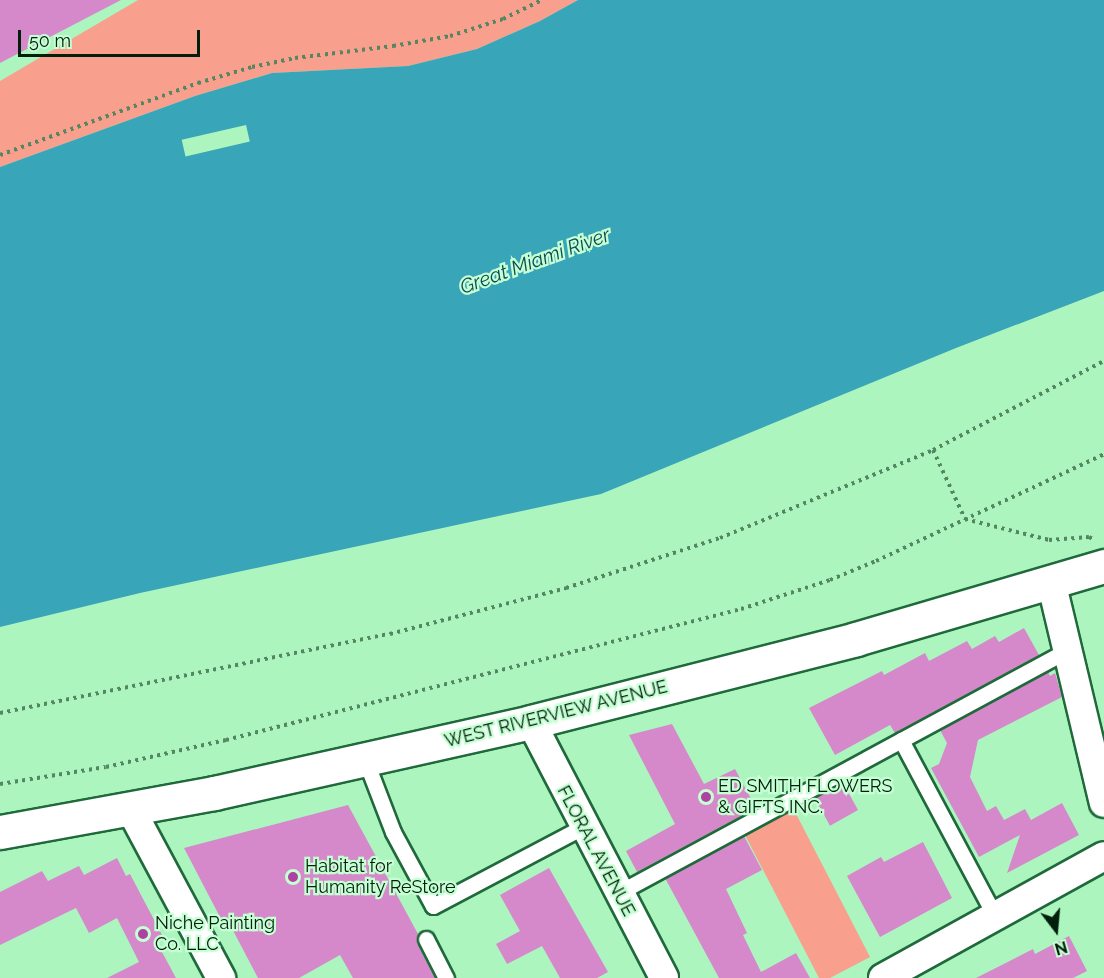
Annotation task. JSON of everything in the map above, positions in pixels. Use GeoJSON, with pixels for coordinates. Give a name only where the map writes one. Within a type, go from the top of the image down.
{"type":"FeatureCollection","features":[{"type":"Feature","properties":{"kind":"main road","name":"WEST RIVERVIEW AVENUE"},"geometry":{"type":"LineString","coordinates":[[0,832],[131,810],[531,722],[855,639],[1104,566]]}},
{"type":"Feature","properties":{"kind":"street"},"geometry":{"type":"LineString","coordinates":[[1051,581],[1104,803]]}},
{"type":"Feature","properties":{"kind":"street","name":"FLORAL AVENUE"},"geometry":{"type":"LineString","coordinates":[[531,722],[664,978]]}},
{"type":"Feature","properties":{"kind":"street"},"geometry":{"type":"LineString","coordinates":[[131,810],[221,978]]}},
{"type":"Feature","properties":{"kind":"street"},"geometry":{"type":"LineString","coordinates":[[883,978],[996,918],[1104,856]]}},
{"type":"Feature","properties":{"kind":"lane"},"geometry":{"type":"LineString","coordinates":[[618,893],[1068,650]]}},
{"type":"Feature","properties":{"kind":"lane"},"geometry":{"type":"LineString","coordinates":[[901,740],[996,918]]}},
{"type":"Feature","properties":{"kind":"lane"},"geometry":{"type":"LineString","coordinates":[[365,759],[393,832],[433,906],[584,827]]}},
{"type":"Feature","properties":{"kind":"lane"},"geometry":{"type":"LineString","coordinates":[[426,939],[446,978]]}},
{"type":"Feature","properties":{"kind":"path"},"geometry":{"type":"LineString","coordinates":[[0,155],[231,74],[295,58],[450,36],[503,19],[542,0]]}},
{"type":"Feature","properties":{"kind":"path"},"geometry":{"type":"LineString","coordinates":[[0,713],[390,634],[566,588],[720,538],[933,450],[1104,361]]}},
{"type":"Feature","properties":{"kind":"path"},"geometry":{"type":"LineString","coordinates":[[933,450],[965,519]]}},
{"type":"Feature","properties":{"kind":"path"},"geometry":{"type":"LineString","coordinates":[[0,784],[106,767],[226,740],[741,609],[830,580],[1104,454]]}},
{"type":"Feature","properties":{"kind":"path"},"geometry":{"type":"LineString","coordinates":[[965,519],[1048,540],[1089,537],[1104,544]]}},
{"type":"Feature","properties":{"kind":"shaded area"},"geometry":{"type":"Polygon","coordinates":[[[138,0],[578,0],[540,21],[477,49],[408,66],[272,73],[195,96],[0,167],[0,81],[138,0]]]}},
{"type":"Feature","properties":{"kind":"shaded area"},"geometry":{"type":"Polygon","coordinates":[[[793,808],[870,957],[830,978],[819,978],[744,833],[793,808]]]}},
{"type":"Feature","properties":{"kind":"water","name":"Great Miami River"},"geometry":{"type":"Polygon","coordinates":[[[578,0],[1104,0],[1104,291],[956,348],[601,494],[140,593],[0,627],[0,167],[195,96],[272,73],[408,66],[477,49],[540,21],[578,0]]]}},
{"type":"Feature","properties":{"kind":"pier"},"geometry":{"type":"Polygon","coordinates":[[[246,125],[250,142],[186,156],[182,140],[246,125]]]}},
{"type":"Feature","properties":{"kind":"building"},"geometry":{"type":"Polygon","coordinates":[[[0,0],[121,0],[0,63],[0,0]]]}},
{"type":"Feature","properties":{"kind":"building"},"geometry":{"type":"Polygon","coordinates":[[[1024,628],[1039,655],[895,733],[890,725],[835,755],[809,708],[882,671],[884,675],[925,653],[929,661],[967,641],[972,649],[995,636],[999,642],[1024,628]]]}},
{"type":"Feature","properties":{"kind":"building"},"geometry":{"type":"Polygon","coordinates":[[[1048,672],[1050,676],[1055,673],[1062,697],[978,740],[970,777],[987,811],[996,806],[1004,820],[1025,809],[1031,820],[1062,803],[1079,835],[1007,873],[1020,835],[979,857],[931,768],[939,764],[947,743],[940,730],[1048,672]]]}},
{"type":"Feature","properties":{"kind":"building","name":"ED SMITH FLOWERS & GIFTS INC."},"geometry":{"type":"Polygon","coordinates":[[[672,724],[704,784],[735,769],[756,808],[637,872],[626,851],[675,824],[629,735],[672,724]]]}},
{"type":"Feature","properties":{"kind":"building"},"geometry":{"type":"Polygon","coordinates":[[[843,783],[858,810],[830,826],[815,799],[843,783]]]}},
{"type":"Feature","properties":{"kind":"building","name":"Habitat for Humanity ReStore"},"geometry":{"type":"Polygon","coordinates":[[[348,805],[418,934],[417,943],[435,978],[353,978],[340,955],[299,978],[258,978],[226,917],[221,919],[184,848],[348,805]]]}},
{"type":"Feature","properties":{"kind":"building"},"geometry":{"type":"Polygon","coordinates":[[[744,836],[762,870],[726,889],[747,933],[743,935],[761,972],[796,953],[810,978],[719,978],[665,878],[744,836]]]}},
{"type":"Feature","properties":{"kind":"building"},"geometry":{"type":"Polygon","coordinates":[[[923,842],[952,898],[880,937],[847,876],[881,857],[884,862],[923,842]]]}},
{"type":"Feature","properties":{"kind":"building"},"geometry":{"type":"Polygon","coordinates":[[[117,858],[126,876],[130,874],[162,935],[155,939],[176,978],[107,978],[139,962],[117,918],[89,933],[76,908],[0,945],[0,892],[42,871],[48,881],[79,866],[84,875],[117,858]]]}},
{"type":"Feature","properties":{"kind":"building"},"geometry":{"type":"Polygon","coordinates":[[[549,868],[608,972],[597,978],[560,978],[542,946],[507,964],[496,944],[520,931],[500,895],[549,868]]]}},
{"type":"Feature","properties":{"kind":"building"},"geometry":{"type":"Polygon","coordinates":[[[1069,936],[1087,971],[1073,978],[976,978],[1033,949],[1035,954],[1069,936]]]}},
{"type":"Feature","properties":{"kind":"place","name":"ED SMITH FLOWERS & GIFTS INC."},"geometry":{"type":"Point","coordinates":[706,797]}},
{"type":"Feature","properties":{"kind":"place","name":"Habitat for Humanity ReStore"},"geometry":{"type":"Point","coordinates":[293,877]}},
{"type":"Feature","properties":{"kind":"place","name":"Niche Painting Co. LLC"},"geometry":{"type":"Point","coordinates":[143,934]}}]}
